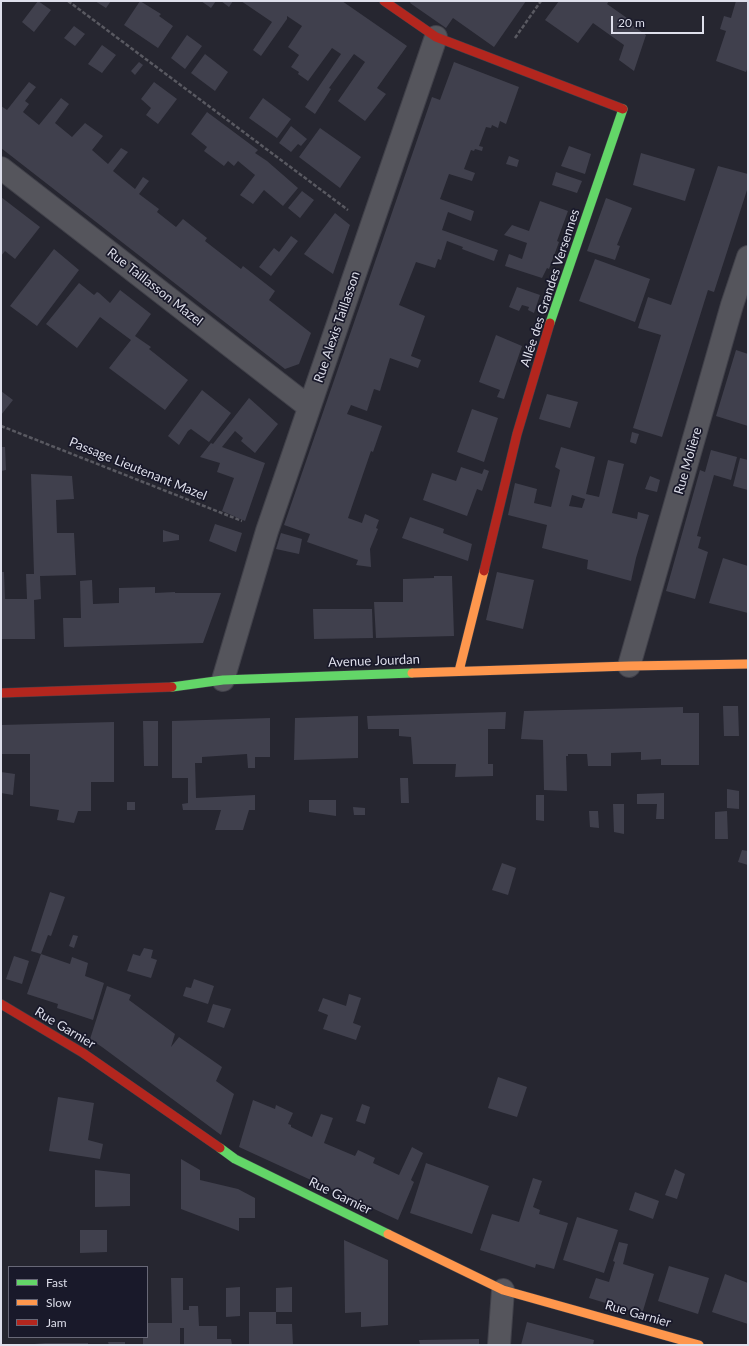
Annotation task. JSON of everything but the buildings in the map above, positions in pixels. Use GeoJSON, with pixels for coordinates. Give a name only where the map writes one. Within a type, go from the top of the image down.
{"type":"FeatureCollection","features":[{"type":"Feature","properties":{"kind":"street"},"geometry":{"type":"LineString","coordinates":[[384,1],[436,37]]}},
{"type":"Feature","properties":{"kind":"street","name":"Rue Alexis Taillasson"},"geometry":{"type":"LineString","coordinates":[[223,680],[267,531],[436,37]]}},
{"type":"Feature","properties":{"kind":"street","name":"Allée des Grandes Versennes"},"geometry":{"type":"LineString","coordinates":[[436,37],[623,109],[555,307],[517,434],[459,671]]}},
{"type":"Feature","properties":{"kind":"street","name":"Rue Taillasson Mazel"},"geometry":{"type":"LineString","coordinates":[[1,168],[310,407]]}},
{"type":"Feature","properties":{"kind":"street","name":"Rue Molière"},"geometry":{"type":"LineString","coordinates":[[629,666],[732,305],[748,257]]}},
{"type":"Feature","properties":{"kind":"street","name":"Avenue Jourdan"},"geometry":{"type":"LineString","coordinates":[[1,693],[163,688],[223,680],[459,671],[748,664]]}},
{"type":"Feature","properties":{"kind":"street","name":"Rue Garnier"},"geometry":{"type":"LineString","coordinates":[[1,1004],[83,1053],[235,1159],[503,1290],[699,1345]]}},
{"type":"Feature","properties":{"kind":"street"},"geometry":{"type":"LineString","coordinates":[[499,1345],[503,1290]]}},
{"type":"Feature","properties":{"kind":"path"},"geometry":{"type":"LineString","coordinates":[[68,1],[371,227]]}},
{"type":"Feature","properties":{"kind":"path"},"geometry":{"type":"LineString","coordinates":[[498,61],[541,1]]}},
{"type":"Feature","properties":{"kind":"path","name":"Passage Lieutenant Mazel"},"geometry":{"type":"LineString","coordinates":[[1,426],[267,531]]}},
{"type":"Feature","properties":{"kind":"traffic: fast"},"geometry":{"type":"LineString","coordinates":[[550,323],[623,109]]}},
{"type":"Feature","properties":{"kind":"traffic: fast"},"geometry":{"type":"LineString","coordinates":[[172,687],[223,680],[412,673]]}},
{"type":"Feature","properties":{"kind":"traffic: fast"},"geometry":{"type":"LineString","coordinates":[[220,1148],[235,1159],[388,1234]]}},
{"type":"Feature","properties":{"kind":"traffic: slow"},"geometry":{"type":"LineString","coordinates":[[459,671],[484,571]]}},
{"type":"Feature","properties":{"kind":"traffic: slow"},"geometry":{"type":"LineString","coordinates":[[412,673],[748,664]]}},
{"type":"Feature","properties":{"kind":"traffic: slow"},"geometry":{"type":"LineString","coordinates":[[388,1234],[503,1290],[699,1345]]}},
{"type":"Feature","properties":{"kind":"traffic: jam"},"geometry":{"type":"LineString","coordinates":[[384,1],[436,37],[623,109]]}},
{"type":"Feature","properties":{"kind":"traffic: jam"},"geometry":{"type":"LineString","coordinates":[[484,571],[517,434],[550,323]]}},
{"type":"Feature","properties":{"kind":"traffic: jam"},"geometry":{"type":"LineString","coordinates":[[1,693],[172,687]]}},
{"type":"Feature","properties":{"kind":"traffic: jam"},"geometry":{"type":"LineString","coordinates":[[1,1004],[83,1053],[220,1148]]}}]}
